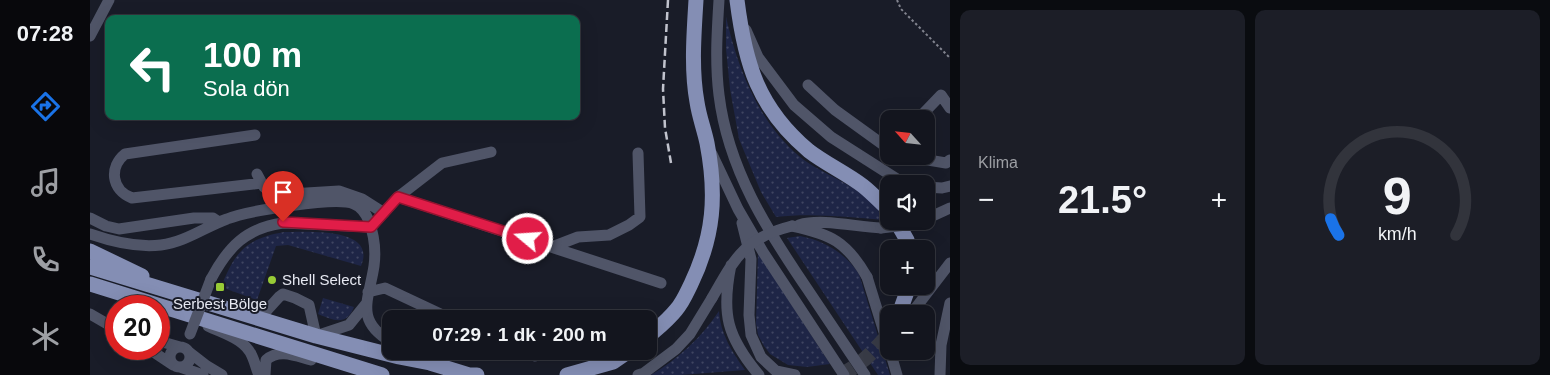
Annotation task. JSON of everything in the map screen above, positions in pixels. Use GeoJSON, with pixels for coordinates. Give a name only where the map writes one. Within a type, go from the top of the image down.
{"type":"FeatureCollection","features":[{"type":"Feature","properties":{"kind":"main road"},"geometry":{"type":"LineString","coordinates":[[657,328],[677,309],[701,263],[711,226],[713,188],[707,143],[695,85],[694,31],[696,0]]}},
{"type":"Feature","properties":{"kind":"main road"},"geometry":{"type":"LineString","coordinates":[[738,6],[749,63],[764,101],[785,129],[810,152],[863,186],[880,202]]}},
{"type":"Feature","properties":{"kind":"main road"},"geometry":{"type":"LineString","coordinates":[[90,251],[172,292]]}},
{"type":"Feature","properties":{"kind":"main road"},"geometry":{"type":"LineString","coordinates":[[90,267],[316,336],[390,356],[430,363],[469,375],[477,375]]}},
{"type":"Feature","properties":{"kind":"main road"},"geometry":{"type":"LineString","coordinates":[[90,284],[126,295]]}},
{"type":"Feature","properties":{"kind":"main road"},"geometry":{"type":"LineString","coordinates":[[90,295],[105,297]]}},
{"type":"Feature","properties":{"kind":"main road"},"geometry":{"type":"LineString","coordinates":[[170,309],[382,375]]}},
{"type":"Feature","properties":{"kind":"main road"},"geometry":{"type":"LineString","coordinates":[[567,375],[616,360]]}},
{"type":"Feature","properties":{"kind":"street"},"geometry":{"type":"LineString","coordinates":[[90,36],[109,0]]}},
{"type":"Feature","properties":{"kind":"street"},"geometry":{"type":"LineString","coordinates":[[719,0],[716,48],[719,96],[729,139],[743,183],[778,247],[865,375]]}},
{"type":"Feature","properties":{"kind":"street"},"geometry":{"type":"LineString","coordinates":[[738,6],[758,57],[794,105],[838,142],[890,175]]}},
{"type":"Feature","properties":{"kind":"street"},"geometry":{"type":"LineString","coordinates":[[808,85],[835,110],[880,142]]}},
{"type":"Feature","properties":{"kind":"street"},"geometry":{"type":"LineString","coordinates":[[927,110],[941,95],[950,108]]}},
{"type":"Feature","properties":{"kind":"street"},"geometry":{"type":"LineString","coordinates":[[256,135],[126,154],[118,161],[114,176],[119,190],[132,198],[259,178],[270,193],[279,196],[339,191],[362,199],[384,213]]}},
{"type":"Feature","properties":{"kind":"street"},"geometry":{"type":"LineString","coordinates":[[707,143],[738,209],[763,252],[844,375]]}},
{"type":"Feature","properties":{"kind":"street"},"geometry":{"type":"LineString","coordinates":[[371,227],[398,197],[442,163],[491,152]]}},
{"type":"Feature","properties":{"kind":"street"},"geometry":{"type":"LineString","coordinates":[[552,247],[578,237],[609,235],[629,225],[640,216],[638,153]]}},
{"type":"Feature","properties":{"kind":"street"},"geometry":{"type":"LineString","coordinates":[[935,161],[946,163],[950,160]]}},
{"type":"Feature","properties":{"kind":"street"},"geometry":{"type":"LineString","coordinates":[[935,188],[950,186]]}},
{"type":"Feature","properties":{"kind":"street"},"geometry":{"type":"LineString","coordinates":[[398,197],[661,284]]}},
{"type":"Feature","properties":{"kind":"street"},"geometry":{"type":"LineString","coordinates":[[90,234],[112,242],[151,246],[173,243],[219,222],[254,212],[332,201],[356,204],[366,215],[371,227],[375,251],[374,267],[366,304],[372,326],[382,336]]}},
{"type":"Feature","properties":{"kind":"street"},"geometry":{"type":"LineString","coordinates":[[935,215],[950,208]]}},
{"type":"Feature","properties":{"kind":"street"},"geometry":{"type":"LineString","coordinates":[[738,209],[751,259],[749,315],[751,335],[760,357],[776,371],[795,375]]}},
{"type":"Feature","properties":{"kind":"street"},"geometry":{"type":"LineString","coordinates":[[90,218],[106,226],[119,229],[194,218],[213,218],[219,222]]}},
{"type":"Feature","properties":{"kind":"street"},"geometry":{"type":"LineString","coordinates":[[185,349],[211,279],[221,260],[235,244],[258,228],[269,224],[300,222],[371,227]]}},
{"type":"Feature","properties":{"kind":"street"},"geometry":{"type":"LineString","coordinates":[[638,375],[676,349],[690,334],[731,265],[752,242],[774,231],[805,223],[820,222],[880,228]]}},
{"type":"Feature","properties":{"kind":"street"},"geometry":{"type":"LineString","coordinates":[[792,226],[813,230],[838,242],[850,251],[868,277],[880,319]]}},
{"type":"Feature","properties":{"kind":"street"},"geometry":{"type":"LineString","coordinates":[[918,305],[950,263]]}},
{"type":"Feature","properties":{"kind":"street"},"geometry":{"type":"LineString","coordinates":[[731,265],[726,288],[727,318],[739,348],[759,375]]}},
{"type":"Feature","properties":{"kind":"street"},"geometry":{"type":"LineString","coordinates":[[368,292],[385,288],[432,310]]}},
{"type":"Feature","properties":{"kind":"street"},"geometry":{"type":"LineString","coordinates":[[259,319],[283,294],[309,305],[316,336],[348,325],[366,304]]}},
{"type":"Feature","properties":{"kind":"street"},"geometry":{"type":"LineString","coordinates":[[940,375],[941,344],[950,303]]}},
{"type":"Feature","properties":{"kind":"street"},"geometry":{"type":"LineString","coordinates":[[179,312],[240,341],[248,348],[259,375]]}},
{"type":"Feature","properties":{"kind":"street"},"geometry":{"type":"LineString","coordinates":[[90,314],[105,323]]}},
{"type":"Feature","properties":{"kind":"street"},"geometry":{"type":"LineString","coordinates":[[170,344],[185,349],[222,375]]}},
{"type":"Feature","properties":{"kind":"street"},"geometry":{"type":"LineString","coordinates":[[174,349],[185,349],[190,355],[189,362],[183,367],[177,366],[170,360],[171,354],[174,349]]}},
{"type":"Feature","properties":{"kind":"street"},"geometry":{"type":"LineString","coordinates":[[265,375],[266,360],[272,354],[279,353],[311,360],[348,363]]}},
{"type":"Feature","properties":{"kind":"street"},"geometry":{"type":"LineString","coordinates":[[167,360],[177,366],[204,375]]}},
{"type":"Feature","properties":{"kind":"street"},"geometry":{"type":"LineString","coordinates":[[425,360],[430,363]]}},
{"type":"Feature","properties":{"kind":"street"},"geometry":{"type":"LineString","coordinates":[[892,360],[897,375]]}},
{"type":"Feature","properties":{"kind":"path"},"geometry":{"type":"LineString","coordinates":[[897,0],[901,9],[950,58]]}},
{"type":"Feature","properties":{"kind":"shaded area"},"geometry":{"type":"Polygon","coordinates":[[[726,17],[744,75],[761,110],[772,127],[799,156],[858,191],[869,200],[877,209],[880,220],[816,215],[776,217],[761,192],[739,139],[730,89],[726,49],[726,17]]]}},
{"type":"Feature","properties":{"kind":"shaded area"},"geometry":{"type":"Polygon","coordinates":[[[284,232],[322,232],[349,238],[359,244],[363,253],[361,266],[288,245],[276,246],[257,300],[221,287],[231,265],[243,249],[260,239],[284,232]]]}},
{"type":"Feature","properties":{"kind":"shaded area"},"geometry":{"type":"Polygon","coordinates":[[[800,236],[809,238],[834,249],[859,274],[880,342],[880,360],[885,360],[890,375],[878,375],[787,238],[800,236]]]}},
{"type":"Feature","properties":{"kind":"shaded area"},"geometry":{"type":"Polygon","coordinates":[[[758,253],[830,364],[807,367],[788,365],[770,354],[764,346],[758,335],[756,323],[758,253]]]}},
{"type":"Feature","properties":{"kind":"shaded area"},"geometry":{"type":"Polygon","coordinates":[[[323,298],[354,307],[351,313],[343,320],[334,320],[318,314],[323,298]]]}},
{"type":"Feature","properties":{"kind":"shaded area"},"geometry":{"type":"Polygon","coordinates":[[[719,311],[722,327],[728,342],[745,370],[681,375],[651,375],[689,347],[719,311]]]}},
{"type":"Feature","properties":{"kind":"tunnel"},"geometry":{"type":"LineString","coordinates":[[840,375],[860,363],[880,344]]}},
{"type":"Feature","properties":{"kind":"railway"},"geometry":{"type":"LineString","coordinates":[[668,0],[663,89],[665,128],[671,163]]}},
{"type":"Feature","properties":{"kind":"place","name":"Shell Select"},"geometry":{"type":"Point","coordinates":[272,280]}},
{"type":"Feature","properties":{"kind":"place","name":"Serbest Bölge"},"geometry":{"type":"Point","coordinates":[220,287]}},
{"type":"Feature","properties":{"kind":"route"},"geometry":{"type":"LineString","coordinates":[[283,222],[345,224],[371,227],[398,197],[528,239]]}}]}
